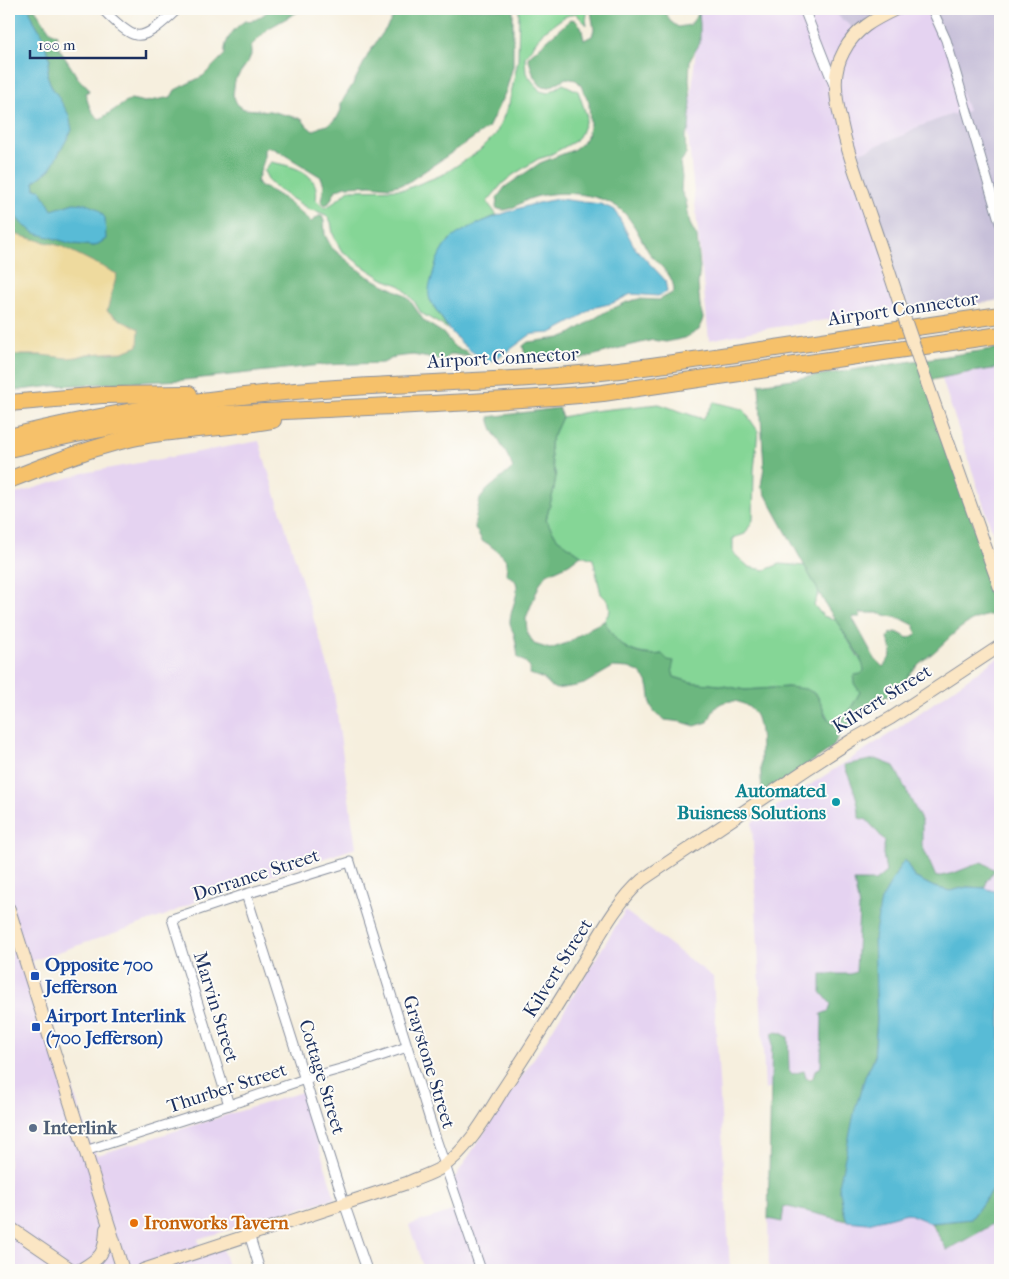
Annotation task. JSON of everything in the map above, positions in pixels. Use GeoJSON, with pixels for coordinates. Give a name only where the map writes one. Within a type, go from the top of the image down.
{"type":"FeatureCollection","features":[{"type":"Feature","properties":{"kind":"highway","name":"Airport Connector"},"geometry":{"type":"LineString","coordinates":[[9,437],[60,425],[229,397],[336,388],[584,374],[702,359],[1000,314]]}},
{"type":"Feature","properties":{"kind":"highway","name":"Airport Connector"},"geometry":{"type":"LineString","coordinates":[[9,449],[75,434],[162,419],[220,414],[544,398],[603,393],[998,336]]}},
{"type":"Feature","properties":{"kind":"highway"},"geometry":{"type":"LineString","coordinates":[[9,402],[102,395],[276,392]]}},
{"type":"Feature","properties":{"kind":"highway"},"geometry":{"type":"LineString","coordinates":[[9,480],[79,453],[131,439],[190,430],[255,424],[339,409]]}},
{"type":"Feature","properties":{"kind":"street"},"geometry":{"type":"LineString","coordinates":[[102,9],[128,31],[137,36],[151,32],[178,9]]}},
{"type":"Feature","properties":{"kind":"street"},"geometry":{"type":"LineString","coordinates":[[804,9],[836,90]]}},
{"type":"Feature","properties":{"kind":"street"},"geometry":{"type":"LineString","coordinates":[[896,9],[876,18],[865,26],[844,51],[837,72],[837,104],[846,147],[1000,588]]}},
{"type":"Feature","properties":{"kind":"street"},"geometry":{"type":"LineString","coordinates":[[932,9],[946,40],[1000,223]]}},
{"type":"Feature","properties":{"kind":"street","name":"Kilvert Street"},"geometry":{"type":"LineString","coordinates":[[143,1270],[407,1183],[445,1165],[478,1130],[603,930],[635,886],[807,768],[891,718],[1000,646]]}},
{"type":"Feature","properties":{"kind":"street","name":"Graystone Street"},"geometry":{"type":"LineString","coordinates":[[350,862],[407,1047],[480,1270]]}},
{"type":"Feature","properties":{"kind":"street","name":"Dorrance Street"},"geometry":{"type":"LineString","coordinates":[[172,919],[350,862]]}},
{"type":"Feature","properties":{"kind":"street","name":"Cottage Street"},"geometry":{"type":"LineString","coordinates":[[246,894],[367,1270]]}},
{"type":"Feature","properties":{"kind":"street"},"geometry":{"type":"LineString","coordinates":[[9,909],[123,1270]]}},
{"type":"Feature","properties":{"kind":"street","name":"Marvin Street"},"geometry":{"type":"LineString","coordinates":[[172,919],[229,1105]]}},
{"type":"Feature","properties":{"kind":"street","name":"Thurber Street"},"geometry":{"type":"LineString","coordinates":[[85,1151],[407,1047]]}},
{"type":"Feature","properties":{"kind":"street"},"geometry":{"type":"LineString","coordinates":[[80,1270],[97,1260],[103,1251],[107,1222]]}},
{"type":"Feature","properties":{"kind":"street"},"geometry":{"type":"LineString","coordinates":[[9,1227],[72,1270]]}},
{"type":"Feature","properties":{"kind":"street"},"geometry":{"type":"LineString","coordinates":[[249,1234],[260,1270]]}},
{"type":"Feature","properties":{"kind":"shaded area"},"geometry":{"type":"Polygon","coordinates":[[[697,9],[1000,9],[1000,295],[770,328],[709,340],[688,134],[698,22],[697,9]]]}},
{"type":"Feature","properties":{"kind":"shaded area"},"geometry":{"type":"Polygon","coordinates":[[[835,9],[895,9],[858,32],[839,17],[835,9]]]}},
{"type":"Feature","properties":{"kind":"shaded area"},"geometry":{"type":"Polygon","coordinates":[[[931,9],[1000,9],[1000,197],[994,199],[1000,223],[1000,300],[905,312],[849,155],[865,151],[902,136],[915,128],[950,115],[968,111],[931,9]]]}},
{"type":"Feature","properties":{"kind":"shaded area"},"geometry":{"type":"Polygon","coordinates":[[[1000,351],[1000,555],[939,370],[1000,351]]]}},
{"type":"Feature","properties":{"kind":"shaded area"},"geometry":{"type":"Polygon","coordinates":[[[259,441],[332,679],[356,848],[210,895],[164,916],[32,961],[90,1143],[97,1155],[302,1092],[335,1198],[198,1239],[200,1249],[221,1244],[229,1270],[9,1270],[9,496],[84,473],[259,441]]]}},
{"type":"Feature","properties":{"kind":"shaded area"},"geometry":{"type":"Polygon","coordinates":[[[1000,656],[1000,893],[985,888],[874,1059],[765,1090],[752,822],[891,733],[1000,656]]]}},
{"type":"Feature","properties":{"kind":"shaded area"},"geometry":{"type":"Polygon","coordinates":[[[625,911],[713,977],[730,1270],[424,1270],[409,1225],[455,1210],[449,1186],[546,1040],[625,911]]]}},
{"type":"Feature","properties":{"kind":"shaded area"},"geometry":{"type":"Polygon","coordinates":[[[1000,1179],[1000,1270],[769,1270],[768,1219],[782,1222],[783,1206],[847,1221],[868,1223],[907,1213],[931,1223],[971,1219],[1000,1179]]]}},
{"type":"Feature","properties":{"kind":"green space"},"geometry":{"type":"Polygon","coordinates":[[[29,9],[35,9],[50,31],[57,35],[58,47],[80,81],[87,86],[89,91],[86,93],[88,104],[94,114],[100,119],[131,99],[145,102],[171,97],[175,90],[203,76],[225,54],[229,37],[243,22],[257,19],[268,9],[303,9],[269,28],[251,46],[251,55],[248,62],[235,80],[233,95],[237,104],[244,109],[270,111],[302,119],[313,131],[328,125],[337,118],[341,110],[341,103],[370,51],[398,9],[513,9],[513,66],[506,91],[488,128],[407,183],[389,187],[371,185],[346,186],[336,190],[329,203],[325,205],[321,201],[324,185],[321,177],[275,149],[268,147],[264,149],[264,160],[257,181],[259,186],[280,196],[311,222],[322,216],[325,235],[332,248],[365,275],[403,294],[409,299],[424,321],[443,333],[456,348],[466,351],[471,357],[451,354],[443,362],[442,370],[439,360],[413,355],[395,357],[383,363],[321,365],[184,380],[53,386],[9,393],[9,355],[77,357],[87,354],[123,352],[129,349],[124,322],[107,311],[17,235],[9,231],[9,208],[22,224],[73,244],[95,246],[106,239],[74,203],[52,211],[40,189],[35,189],[34,182],[50,169],[53,91],[47,75],[50,58],[43,41],[43,36],[29,9]]]}},
{"type":"Feature","properties":{"kind":"green space"},"geometry":{"type":"Polygon","coordinates":[[[519,9],[588,9],[587,25],[575,13],[564,17],[543,32],[525,57],[526,73],[540,91],[548,93],[563,84],[578,91],[587,117],[577,140],[548,156],[538,159],[503,183],[487,202],[497,215],[449,240],[430,300],[448,329],[421,313],[414,301],[401,286],[383,279],[341,250],[333,234],[331,222],[326,215],[310,210],[277,189],[269,181],[264,171],[271,162],[296,168],[303,172],[314,183],[316,200],[325,208],[349,190],[406,189],[444,174],[479,151],[496,134],[509,104],[518,60],[519,9]]]}},
{"type":"Feature","properties":{"kind":"green space"},"geometry":{"type":"Polygon","coordinates":[[[592,9],[664,9],[670,21],[678,27],[690,25],[699,13],[700,43],[690,60],[691,102],[689,129],[685,136],[686,154],[680,163],[681,191],[686,201],[690,224],[697,237],[700,267],[698,284],[703,318],[699,330],[685,338],[666,342],[653,340],[581,359],[566,356],[526,359],[523,346],[528,342],[560,338],[570,334],[605,312],[627,302],[638,299],[659,300],[674,292],[668,274],[648,251],[629,219],[618,207],[607,201],[582,194],[568,193],[542,195],[507,210],[496,208],[497,198],[505,187],[540,163],[573,150],[587,136],[590,124],[589,102],[580,84],[576,80],[566,78],[550,87],[541,86],[534,77],[528,57],[571,19],[581,26],[584,40],[592,36],[594,29],[592,9]]]}},
{"type":"Feature","properties":{"kind":"green space"},"geometry":{"type":"Polygon","coordinates":[[[1000,348],[1000,368],[926,381],[1000,603],[1000,614],[989,615],[971,621],[956,631],[918,665],[897,690],[882,698],[840,733],[832,748],[763,795],[760,730],[755,713],[745,704],[736,701],[722,703],[714,710],[708,722],[695,726],[665,720],[657,715],[651,706],[647,681],[639,672],[629,668],[613,667],[584,684],[556,689],[550,686],[544,679],[530,674],[530,668],[527,664],[518,658],[515,637],[510,624],[517,589],[516,583],[513,578],[506,575],[507,561],[487,543],[483,542],[475,528],[480,499],[487,490],[513,468],[493,430],[489,417],[559,408],[562,417],[550,443],[551,459],[556,476],[546,520],[557,538],[581,555],[569,564],[547,574],[540,583],[526,618],[527,632],[534,644],[550,649],[567,643],[604,621],[619,643],[630,650],[649,655],[662,654],[668,660],[674,661],[672,669],[674,677],[690,682],[745,690],[788,687],[806,689],[816,694],[825,715],[832,724],[839,725],[844,714],[851,708],[860,692],[854,684],[854,680],[855,675],[861,674],[864,671],[864,667],[860,657],[827,607],[761,486],[764,467],[759,384],[1000,348]],[[860,613],[860,617],[852,617],[875,659],[883,667],[891,654],[888,639],[890,634],[897,632],[908,638],[917,634],[914,625],[902,619],[877,613],[860,613]]]}},
{"type":"Feature","properties":{"kind":"green space"},"geometry":{"type":"Polygon","coordinates":[[[714,402],[743,409],[758,431],[754,470],[753,520],[745,534],[733,538],[733,553],[749,567],[765,570],[780,564],[805,566],[819,592],[814,605],[823,616],[836,620],[864,666],[865,671],[854,683],[860,692],[851,708],[844,714],[839,725],[832,724],[816,694],[788,687],[745,690],[690,682],[674,677],[668,660],[662,654],[643,654],[630,650],[619,643],[604,621],[610,611],[609,602],[601,594],[593,559],[581,555],[557,538],[546,520],[556,476],[551,459],[550,443],[562,417],[592,411],[659,404],[703,419],[714,402]]]}},
{"type":"Feature","properties":{"kind":"green space"},"geometry":{"type":"Polygon","coordinates":[[[876,759],[894,766],[922,822],[922,845],[936,877],[954,873],[982,862],[995,870],[987,880],[985,888],[967,887],[950,891],[934,887],[914,877],[905,860],[902,863],[894,878],[876,997],[877,1020],[874,1059],[866,1074],[843,1208],[847,1221],[784,1206],[782,1222],[768,1219],[772,1034],[775,1032],[781,1033],[788,1037],[789,1070],[792,1074],[804,1071],[806,1078],[813,1078],[815,1070],[820,1068],[821,1065],[821,1014],[829,1011],[831,1004],[821,992],[821,974],[851,974],[856,972],[859,908],[854,881],[875,881],[886,872],[883,853],[885,841],[867,820],[859,818],[856,798],[844,765],[876,759]]]}},
{"type":"Feature","properties":{"kind":"green space"},"geometry":{"type":"Polygon","coordinates":[[[1000,1179],[1000,1218],[985,1229],[947,1250],[931,1223],[971,1219],[1000,1179]]]}},
{"type":"Feature","properties":{"kind":"sand"},"geometry":{"type":"Polygon","coordinates":[[[9,231],[17,235],[61,246],[117,274],[107,311],[139,329],[138,346],[123,352],[87,354],[67,358],[41,355],[9,355],[9,231]]]}},
{"type":"Feature","properties":{"kind":"water"},"geometry":{"type":"Polygon","coordinates":[[[9,9],[29,9],[43,36],[43,41],[50,58],[47,75],[53,91],[69,115],[72,130],[50,169],[34,182],[35,189],[40,189],[52,210],[74,203],[86,204],[98,209],[105,218],[106,239],[95,246],[73,244],[35,233],[22,224],[9,208],[9,17],[12,15],[9,9]]]}},
{"type":"Feature","properties":{"kind":"water"},"geometry":{"type":"Polygon","coordinates":[[[559,199],[600,204],[615,210],[635,248],[665,280],[667,292],[658,296],[631,294],[613,303],[592,308],[579,318],[551,333],[530,335],[504,354],[490,361],[470,351],[455,336],[430,300],[430,286],[434,268],[440,254],[451,239],[477,224],[517,209],[559,199]]]}},
{"type":"Feature","properties":{"kind":"water"},"geometry":{"type":"Polygon","coordinates":[[[905,860],[914,877],[934,887],[950,891],[967,887],[985,888],[1000,893],[1000,1179],[971,1219],[931,1223],[907,1213],[868,1223],[847,1221],[839,1186],[855,1109],[866,1074],[874,1059],[877,1020],[874,937],[881,900],[905,860]]]}},
{"type":"Feature","properties":{"kind":"place","name":"Automated Buisness Solutions"},"geometry":{"type":"Point","coordinates":[836,802]}},
{"type":"Feature","properties":{"kind":"place","name":"Opposite 700 Jefferson"},"geometry":{"type":"Point","coordinates":[35,976]}},
{"type":"Feature","properties":{"kind":"place","name":"Airport Interlink (700 Jefferson)"},"geometry":{"type":"Point","coordinates":[36,1027]}},
{"type":"Feature","properties":{"kind":"place","name":"Interlink"},"geometry":{"type":"Point","coordinates":[33,1128]}},
{"type":"Feature","properties":{"kind":"place","name":"Ironworks Tavern"},"geometry":{"type":"Point","coordinates":[134,1223]}}]}
